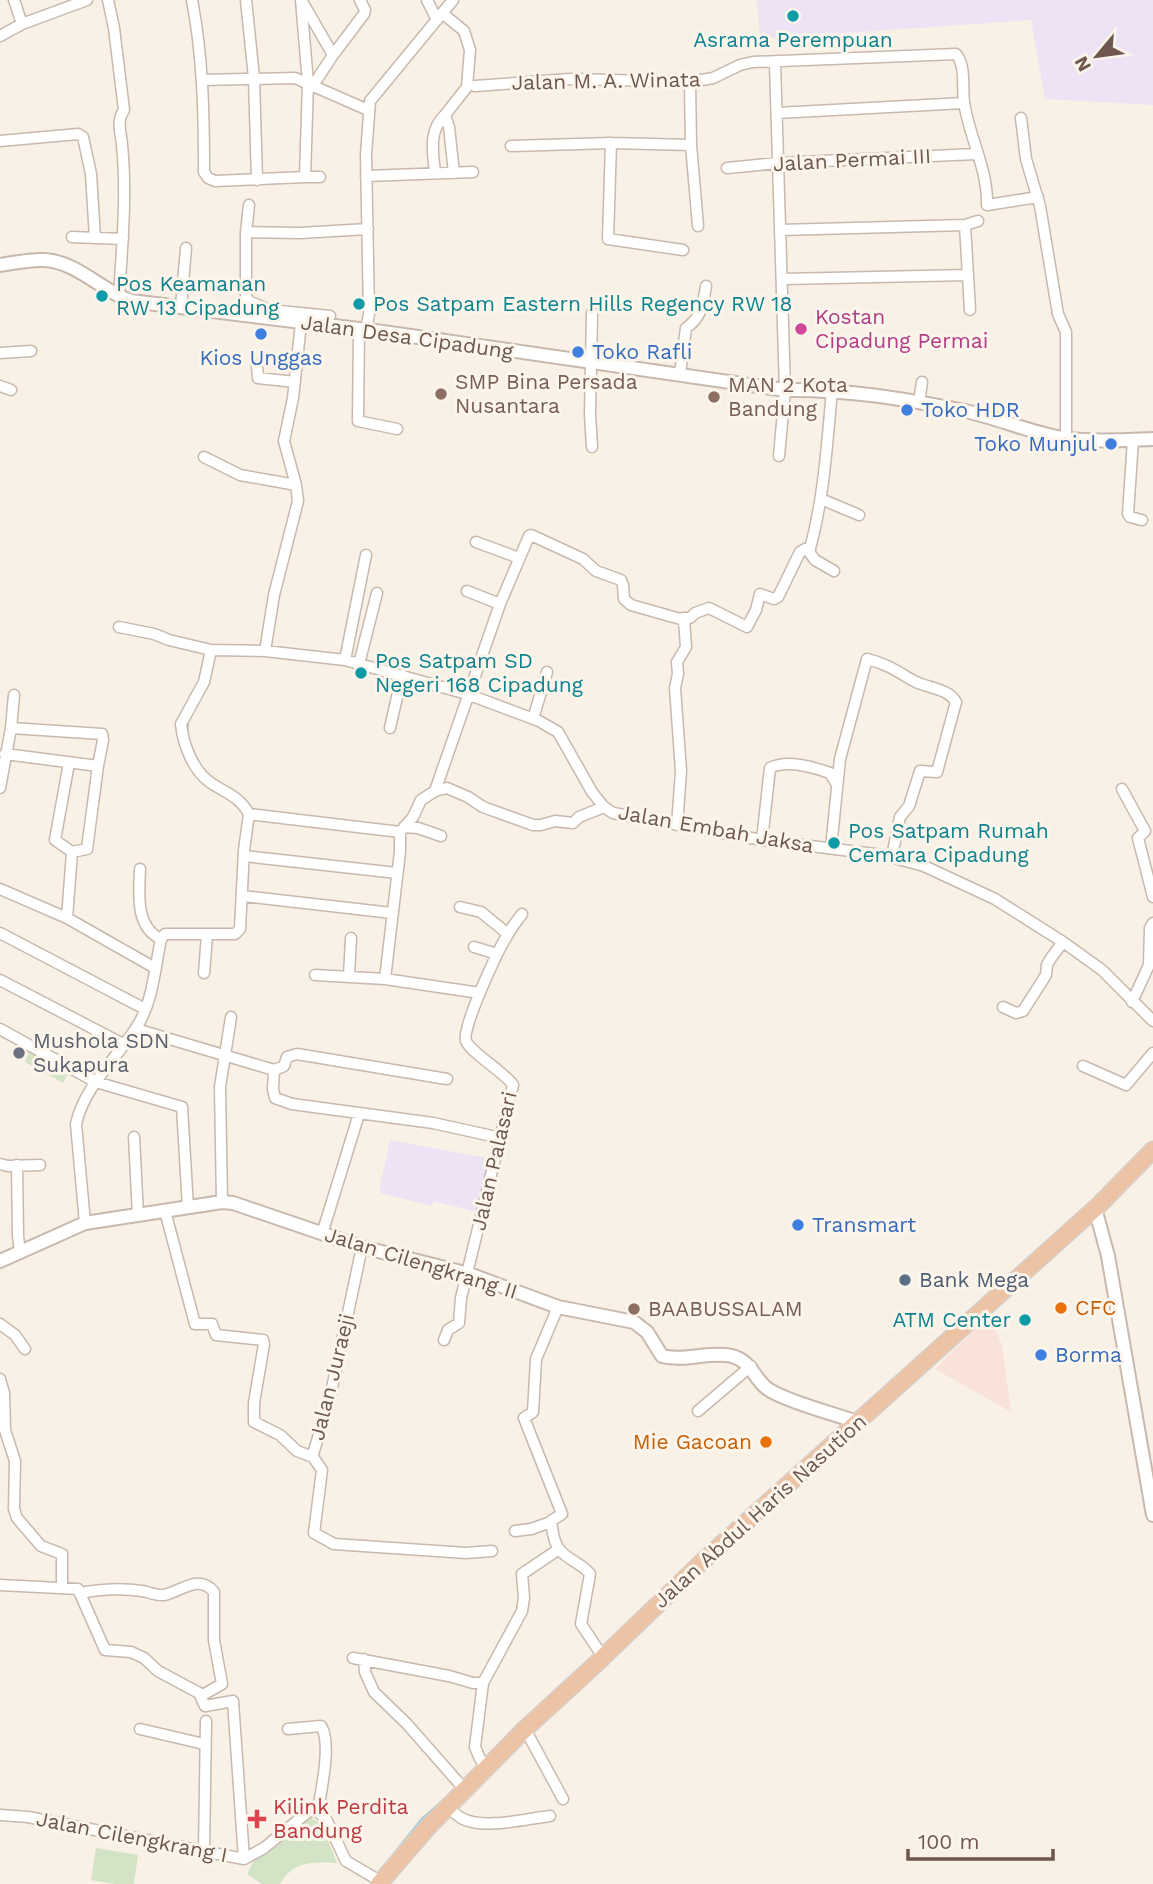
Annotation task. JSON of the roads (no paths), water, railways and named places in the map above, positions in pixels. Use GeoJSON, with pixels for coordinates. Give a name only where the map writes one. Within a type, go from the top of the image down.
{"type":"FeatureCollection","features":[{"type":"Feature","properties":{"kind":"highway","name":"Jalan Abdul Haris Nasution"},"geometry":{"type":"LineString","coordinates":[[379,1883],[447,1807],[525,1729],[704,1560],[1095,1208],[1153,1150]]}},
{"type":"Feature","properties":{"kind":"street"},"geometry":{"type":"LineString","coordinates":[[14,0],[22,24]]}},
{"type":"Feature","properties":{"kind":"street"},"geometry":{"type":"LineString","coordinates":[[0,36],[22,24],[87,0]]}},
{"type":"Feature","properties":{"kind":"street"},"geometry":{"type":"LineString","coordinates":[[108,0],[124,107],[119,121],[122,146],[123,239],[119,296]]}},
{"type":"Feature","properties":{"kind":"street"},"geometry":{"type":"LineString","coordinates":[[192,0],[202,80],[205,174],[215,181],[320,177]]}},
{"type":"Feature","properties":{"kind":"street"},"geometry":{"type":"LineString","coordinates":[[246,0],[254,78],[257,180]]}},
{"type":"Feature","properties":{"kind":"street"},"geometry":{"type":"LineString","coordinates":[[301,0],[333,55]]}},
{"type":"Feature","properties":{"kind":"street"},"geometry":{"type":"LineString","coordinates":[[301,0],[311,84],[306,177]]}},
{"type":"Feature","properties":{"kind":"street"},"geometry":{"type":"LineString","coordinates":[[311,84],[364,14],[360,0]]}},
{"type":"Feature","properties":{"kind":"street"},"geometry":{"type":"LineString","coordinates":[[427,0],[440,17],[464,31],[470,50],[467,87],[436,123],[435,173]]}},
{"type":"Feature","properties":{"kind":"street"},"geometry":{"type":"LineString","coordinates":[[397,429],[358,421],[363,329],[369,314],[366,176],[368,110],[372,98],[453,0]]}},
{"type":"Feature","properties":{"kind":"street","name":"Jalan M. A. Winata"},"geometry":{"type":"LineString","coordinates":[[475,86],[570,79],[690,82],[716,78],[740,65],[752,62],[956,54],[961,62],[964,103]]}},
{"type":"Feature","properties":{"kind":"street"},"geometry":{"type":"LineString","coordinates":[[775,62],[785,390],[779,456]]}},
{"type":"Feature","properties":{"kind":"street"},"geometry":{"type":"LineString","coordinates":[[202,80],[295,78],[368,110]]}},
{"type":"Feature","properties":{"kind":"street"},"geometry":{"type":"LineString","coordinates":[[690,82],[691,145],[698,226]]}},
{"type":"Feature","properties":{"kind":"street"},"geometry":{"type":"LineString","coordinates":[[777,113],[964,103],[976,155],[984,174],[987,205],[1038,197]]}},
{"type":"Feature","properties":{"kind":"street"},"geometry":{"type":"LineString","coordinates":[[444,115],[449,127],[454,173]]}},
{"type":"Feature","properties":{"kind":"street"},"geometry":{"type":"LineString","coordinates":[[1021,118],[1026,159],[1038,197],[1058,314],[1066,332],[1066,435]]}},
{"type":"Feature","properties":{"kind":"street"},"geometry":{"type":"LineString","coordinates":[[0,141],[79,134],[83,137],[91,174],[95,238]]}},
{"type":"Feature","properties":{"kind":"street"},"geometry":{"type":"LineString","coordinates":[[511,146],[611,143],[691,145]]}},
{"type":"Feature","properties":{"kind":"street"},"geometry":{"type":"LineString","coordinates":[[611,143],[608,239],[683,250]]}},
{"type":"Feature","properties":{"kind":"street","name":"Jalan Permai III"},"geometry":{"type":"LineString","coordinates":[[727,168],[778,163],[976,155]]}},
{"type":"Feature","properties":{"kind":"street"},"geometry":{"type":"LineString","coordinates":[[366,176],[473,172]]}},
{"type":"Feature","properties":{"kind":"street"},"geometry":{"type":"LineString","coordinates":[[249,205],[246,232],[246,296],[250,303],[270,310],[330,316]]}},
{"type":"Feature","properties":{"kind":"street"},"geometry":{"type":"LineString","coordinates":[[780,230],[965,225],[978,221]]}},
{"type":"Feature","properties":{"kind":"street"},"geometry":{"type":"LineString","coordinates":[[965,225],[970,310]]}},
{"type":"Feature","properties":{"kind":"street"},"geometry":{"type":"LineString","coordinates":[[246,232],[300,233],[368,229]]}},
{"type":"Feature","properties":{"kind":"street"},"geometry":{"type":"LineString","coordinates":[[72,237],[123,239]]}},
{"type":"Feature","properties":{"kind":"street"},"geometry":{"type":"LineString","coordinates":[[181,307],[186,248]]}},
{"type":"Feature","properties":{"kind":"street","name":"Jalan Desa Cipadung"},"geometry":{"type":"LineString","coordinates":[[0,265],[53,261],[131,300],[363,329],[785,390],[832,390],[889,396],[1066,435],[1153,439]]}},
{"type":"Feature","properties":{"kind":"street"},"geometry":{"type":"LineString","coordinates":[[783,279],[968,275]]}},
{"type":"Feature","properties":{"kind":"street"},"geometry":{"type":"LineString","coordinates":[[680,373],[687,328],[698,318],[706,286]]}},
{"type":"Feature","properties":{"kind":"street"},"geometry":{"type":"LineString","coordinates":[[592,313],[592,447]]}},
{"type":"Feature","properties":{"kind":"street"},"geometry":{"type":"LineString","coordinates":[[265,651],[274,594],[298,503],[284,442],[295,382],[301,323]]}},
{"type":"Feature","properties":{"kind":"street"},"geometry":{"type":"LineString","coordinates":[[0,353],[31,351]]}},
{"type":"Feature","properties":{"kind":"street"},"geometry":{"type":"LineString","coordinates":[[257,366],[258,378],[295,382]]}},
{"type":"Feature","properties":{"kind":"street"},"geometry":{"type":"LineString","coordinates":[[919,402],[922,382]]}},
{"type":"Feature","properties":{"kind":"street"},"geometry":{"type":"LineString","coordinates":[[0,386],[11,390]]}},
{"type":"Feature","properties":{"kind":"street"},"geometry":{"type":"LineString","coordinates":[[832,390],[821,499],[810,554],[815,561],[834,572]]}},
{"type":"Feature","properties":{"kind":"street"},"geometry":{"type":"LineString","coordinates":[[1133,440],[1128,514],[1142,520]]}},
{"type":"Feature","properties":{"kind":"street"},"geometry":{"type":"LineString","coordinates":[[204,457],[240,475],[296,485]]}},
{"type":"Feature","properties":{"kind":"street"},"geometry":{"type":"LineString","coordinates":[[821,499],[859,515]]}},
{"type":"Feature","properties":{"kind":"street"},"geometry":{"type":"LineString","coordinates":[[435,791],[500,604],[531,535],[583,559],[596,571],[621,580],[624,598],[631,605],[683,618],[690,618],[709,608],[747,627],[756,610],[760,594],[776,599],[800,552],[810,550]]}},
{"type":"Feature","properties":{"kind":"street"},"geometry":{"type":"LineString","coordinates":[[476,542],[519,558]]}},
{"type":"Feature","properties":{"kind":"street"},"geometry":{"type":"LineString","coordinates":[[345,660],[366,555]]}},
{"type":"Feature","properties":{"kind":"street"},"geometry":{"type":"LineString","coordinates":[[467,591],[500,604]]}},
{"type":"Feature","properties":{"kind":"street"},"geometry":{"type":"LineString","coordinates":[[359,664],[377,593]]}},
{"type":"Feature","properties":{"kind":"street"},"geometry":{"type":"LineString","coordinates":[[677,825],[681,771],[675,688],[677,662],[686,647],[683,618]]}},
{"type":"Feature","properties":{"kind":"street","name":"Jalan Embah Jaksa"},"geometry":{"type":"LineString","coordinates":[[119,627],[211,650],[265,651],[345,660],[467,694],[533,719],[558,732],[592,792],[604,807],[613,813],[762,840],[892,856],[924,866],[977,890],[1063,942],[1102,970],[1153,1021]]}},
{"type":"Feature","properties":{"kind":"street"},"geometry":{"type":"LineString","coordinates":[[85,1223],[76,1125],[79,1112],[96,1082],[136,1029],[145,1009],[161,939],[165,934],[207,935],[239,932],[249,814],[238,798],[203,776],[188,752],[181,722],[204,682],[211,650]]}},
{"type":"Feature","properties":{"kind":"street"},"geometry":{"type":"LineString","coordinates":[[831,848],[840,759],[867,659],[896,669],[911,680],[951,695],[956,705],[937,772],[920,772],[909,806],[900,817],[892,856]]}},
{"type":"Feature","properties":{"kind":"street"},"geometry":{"type":"LineString","coordinates":[[533,719],[547,673]]}},
{"type":"Feature","properties":{"kind":"street"},"geometry":{"type":"LineString","coordinates":[[390,728],[401,674]]}},
{"type":"Feature","properties":{"kind":"street"},"geometry":{"type":"LineString","coordinates":[[0,788],[14,695]]}},
{"type":"Feature","properties":{"kind":"street"},"geometry":{"type":"LineString","coordinates":[[11,728],[102,734],[87,849],[72,852],[55,840],[69,763]]}},
{"type":"Feature","properties":{"kind":"street"},"geometry":{"type":"LineString","coordinates":[[5,754],[98,766]]}},
{"type":"Feature","properties":{"kind":"street"},"geometry":{"type":"LineString","coordinates":[[762,840],[770,768],[780,764],[812,767],[830,773],[837,785]]}},
{"type":"Feature","properties":{"kind":"street"},"geometry":{"type":"LineString","coordinates":[[384,979],[402,829],[413,817],[421,800],[435,791],[447,788],[483,807],[536,825],[555,821],[573,823],[579,817],[604,807]]}},
{"type":"Feature","properties":{"kind":"street"},"geometry":{"type":"LineString","coordinates":[[1122,789],[1149,832],[1138,838],[1153,897]]}},
{"type":"Feature","properties":{"kind":"street"},"geometry":{"type":"LineString","coordinates":[[249,814],[402,829],[418,828],[441,836]]}},
{"type":"Feature","properties":{"kind":"street"},"geometry":{"type":"LineString","coordinates":[[67,918],[72,852]]}},
{"type":"Feature","properties":{"kind":"street"},"geometry":{"type":"LineString","coordinates":[[244,856],[397,873]]}},
{"type":"Feature","properties":{"kind":"street"},"geometry":{"type":"LineString","coordinates":[[140,869],[139,890],[144,924],[150,933],[161,939]]}},
{"type":"Feature","properties":{"kind":"street"},"geometry":{"type":"LineString","coordinates":[[0,889],[67,918],[155,968]]}},
{"type":"Feature","properties":{"kind":"street"},"geometry":{"type":"LineString","coordinates":[[243,896],[392,914]]}},
{"type":"Feature","properties":{"kind":"street"},"geometry":{"type":"LineString","coordinates":[[460,907],[481,912],[508,934]]}},
{"type":"Feature","properties":{"kind":"street","name":"Jalan Palasari"},"geometry":{"type":"LineString","coordinates":[[444,1340],[448,1330],[459,1322],[461,1298],[513,1084],[468,1045],[465,1039],[480,993],[508,934],[522,914]]}},
{"type":"Feature","properties":{"kind":"street"},"geometry":{"type":"LineString","coordinates":[[1132,1002],[1149,965],[1150,928],[1153,923]]}},
{"type":"Feature","properties":{"kind":"street"},"geometry":{"type":"LineString","coordinates":[[0,933],[145,1009]]}},
{"type":"Feature","properties":{"kind":"street"},"geometry":{"type":"LineString","coordinates":[[204,973],[207,935]]}},
{"type":"Feature","properties":{"kind":"street"},"geometry":{"type":"LineString","coordinates":[[349,976],[351,938]]}},
{"type":"Feature","properties":{"kind":"street"},"geometry":{"type":"LineString","coordinates":[[1003,1007],[1016,1013],[1023,1011],[1046,975],[1051,958],[1063,942]]}},
{"type":"Feature","properties":{"kind":"street"},"geometry":{"type":"LineString","coordinates":[[474,947],[498,954]]}},
{"type":"Feature","properties":{"kind":"street"},"geometry":{"type":"LineString","coordinates":[[315,975],[384,979],[480,993]]}},
{"type":"Feature","properties":{"kind":"street"},"geometry":{"type":"LineString","coordinates":[[0,980],[123,1044]]}},
{"type":"Feature","properties":{"kind":"street"},"geometry":{"type":"LineString","coordinates":[[222,1202],[220,1087],[231,1017]]}},
{"type":"Feature","properties":{"kind":"street"},"geometry":{"type":"LineString","coordinates":[[0,1029],[96,1082],[182,1107],[188,1208]]}},
{"type":"Feature","properties":{"kind":"street"},"geometry":{"type":"LineString","coordinates":[[136,1029],[274,1070],[284,1066],[287,1058],[297,1054],[447,1079]]}},
{"type":"Feature","properties":{"kind":"street"},"geometry":{"type":"LineString","coordinates":[[1083,1066],[1126,1085],[1153,1054]]}},
{"type":"Feature","properties":{"kind":"street"},"geometry":{"type":"LineString","coordinates":[[274,1070],[272,1089],[276,1100],[433,1123],[501,1138]]}},
{"type":"Feature","properties":{"kind":"street"},"geometry":{"type":"LineString","coordinates":[[322,1234],[359,1114]]}},
{"type":"Feature","properties":{"kind":"street"},"geometry":{"type":"LineString","coordinates":[[134,1138],[138,1215]]}},
{"type":"Feature","properties":{"kind":"street"},"geometry":{"type":"LineString","coordinates":[[0,1164],[40,1165]]}},
{"type":"Feature","properties":{"kind":"street"},"geometry":{"type":"LineString","coordinates":[[17,1165],[20,1252]]}},
{"type":"Feature","properties":{"kind":"street","name":"Jalan Cilengkrang II"},"geometry":{"type":"LineString","coordinates":[[0,1261],[85,1223],[222,1202],[240,1204],[362,1247],[468,1274],[558,1307],[634,1322],[647,1332],[662,1356],[672,1358],[713,1354],[733,1357],[751,1366]]}},
{"type":"Feature","properties":{"kind":"street"},"geometry":{"type":"LineString","coordinates":[[1095,1208],[1108,1256],[1153,1515]]}},
{"type":"Feature","properties":{"kind":"street"},"geometry":{"type":"LineString","coordinates":[[165,1211],[195,1324],[212,1324],[216,1335],[264,1342],[254,1403],[254,1422],[280,1435],[297,1451],[313,1457]]}},
{"type":"Feature","properties":{"kind":"street","name":"Jalan Juraeji"},"geometry":{"type":"LineString","coordinates":[[362,1247],[329,1402],[313,1457],[322,1470],[314,1533],[330,1543],[444,1552],[492,1551]]}},
{"type":"Feature","properties":{"kind":"street"},"geometry":{"type":"LineString","coordinates":[[515,1531],[551,1522],[562,1514],[525,1420],[526,1416],[533,1412],[536,1359],[558,1307]]}},
{"type":"Feature","properties":{"kind":"street"},"geometry":{"type":"LineString","coordinates":[[0,1324],[15,1335],[25,1349]]}},
{"type":"Feature","properties":{"kind":"street"},"geometry":{"type":"LineString","coordinates":[[698,1411],[751,1366],[768,1390],[858,1422]]}},
{"type":"Feature","properties":{"kind":"street"},"geometry":{"type":"LineString","coordinates":[[0,1379],[4,1393],[5,1430],[15,1461],[14,1509],[41,1546],[62,1554],[62,1587]]}},
{"type":"Feature","properties":{"kind":"street"},"geometry":{"type":"LineString","coordinates":[[551,1522],[559,1549],[590,1574],[581,1624],[603,1657]]}},
{"type":"Feature","properties":{"kind":"street"},"geometry":{"type":"LineString","coordinates":[[487,1766],[480,1759],[475,1747],[483,1683],[522,1611],[522,1574],[559,1549]]}},
{"type":"Feature","properties":{"kind":"street"},"geometry":{"type":"LineString","coordinates":[[81,1593],[141,1591],[164,1595],[181,1586],[205,1584],[212,1588],[215,1600],[214,1640],[222,1684],[201,1696]]}},
{"type":"Feature","properties":{"kind":"street"},"geometry":{"type":"LineString","coordinates":[[0,1585],[73,1588],[81,1593],[105,1650],[131,1652],[201,1696],[205,1706],[230,1700],[234,1702],[244,1859]]}},
{"type":"Feature","properties":{"kind":"street"},"geometry":{"type":"LineString","coordinates":[[465,1790],[407,1724],[374,1692],[358,1659],[483,1683]]}},
{"type":"Feature","properties":{"kind":"street"},"geometry":{"type":"LineString","coordinates":[[204,1852],[206,1721]]}},
{"type":"Feature","properties":{"kind":"street"},"geometry":{"type":"LineString","coordinates":[[288,1729],[323,1728],[326,1741],[318,1811],[326,1819],[345,1861],[379,1883]]}},
{"type":"Feature","properties":{"kind":"street"},"geometry":{"type":"LineString","coordinates":[[140,1729],[204,1744]]}},
{"type":"Feature","properties":{"kind":"street"},"geometry":{"type":"LineString","coordinates":[[525,1729],[562,1798]]}},
{"type":"Feature","properties":{"kind":"street"},"geometry":{"type":"LineString","coordinates":[[447,1807],[461,1818],[475,1822],[505,1822],[550,1816]]}},
{"type":"Feature","properties":{"kind":"street","name":"Jalan Cilengkrang I"},"geometry":{"type":"LineString","coordinates":[[0,1815],[36,1818],[244,1859],[264,1848],[308,1812],[318,1811]]}},
{"type":"Feature","properties":{"kind":"waterway"},"geometry":{"type":"LineString","coordinates":[[730,75],[743,69]]}},
{"type":"Feature","properties":{"kind":"waterway"},"geometry":{"type":"LineString","coordinates":[[127,294],[173,300]]}},
{"type":"Feature","properties":{"kind":"waterway"},"geometry":{"type":"LineString","coordinates":[[187,735],[188,721]]}},
{"type":"Feature","properties":{"kind":"waterway"},"geometry":{"type":"LineString","coordinates":[[711,836],[725,838]]}},
{"type":"Feature","properties":{"kind":"waterway"},"geometry":{"type":"LineString","coordinates":[[251,1203],[264,1208]]}},
{"type":"Feature","properties":{"kind":"waterway"},"geometry":{"type":"LineString","coordinates":[[439,1260],[452,1264]]}},
{"type":"Feature","properties":{"kind":"waterway"},"geometry":{"type":"LineString","coordinates":[[381,1870],[421,1820],[447,1797]]}},
{"type":"Feature","properties":{"kind":"waterway"},"geometry":{"type":"LineString","coordinates":[[0,1810],[22,1812]]}},
{"type":"Feature","properties":{"kind":"place","name":"Asrama Perempuan"},"geometry":{"type":"Point","coordinates":[793,16]}},
{"type":"Feature","properties":{"kind":"place","name":"Pos Keamanan RW 13 Cipadung"},"geometry":{"type":"Point","coordinates":[102,296]}},
{"type":"Feature","properties":{"kind":"place","name":"Pos Satpam Eastern Hills Regency RW 18"},"geometry":{"type":"Point","coordinates":[359,304]}},
{"type":"Feature","properties":{"kind":"place","name":"Kostan Cipadung Permai"},"geometry":{"type":"Point","coordinates":[801,329]}},
{"type":"Feature","properties":{"kind":"place","name":"Kios Unggas"},"geometry":{"type":"Point","coordinates":[261,334]}},
{"type":"Feature","properties":{"kind":"place","name":"Toko Rafli"},"geometry":{"type":"Point","coordinates":[578,352]}},
{"type":"Feature","properties":{"kind":"place","name":"SMP Bina Persada Nusantara"},"geometry":{"type":"Point","coordinates":[441,394]}},
{"type":"Feature","properties":{"kind":"place","name":"MAN 2 Kota Bandung"},"geometry":{"type":"Point","coordinates":[714,397]}},
{"type":"Feature","properties":{"kind":"place","name":"Toko HDR"},"geometry":{"type":"Point","coordinates":[907,410]}},
{"type":"Feature","properties":{"kind":"place","name":"Toko Munjul"},"geometry":{"type":"Point","coordinates":[1111,444]}},
{"type":"Feature","properties":{"kind":"place","name":"Pos Satpam SD Negeri 168 Cipadung"},"geometry":{"type":"Point","coordinates":[361,673]}},
{"type":"Feature","properties":{"kind":"place","name":"Pos Satpam Rumah Cemara Cipadung"},"geometry":{"type":"Point","coordinates":[834,843]}},
{"type":"Feature","properties":{"kind":"place","name":"Mushola SDN Sukapura"},"geometry":{"type":"Point","coordinates":[19,1053]}},
{"type":"Feature","properties":{"kind":"place","name":"Transmart"},"geometry":{"type":"Point","coordinates":[798,1225]}},
{"type":"Feature","properties":{"kind":"place","name":"Bank Mega"},"geometry":{"type":"Point","coordinates":[905,1280]}},
{"type":"Feature","properties":{"kind":"place","name":"CFC"},"geometry":{"type":"Point","coordinates":[1061,1308]}},
{"type":"Feature","properties":{"kind":"place","name":"BAABUSSALAM"},"geometry":{"type":"Point","coordinates":[634,1309]}},
{"type":"Feature","properties":{"kind":"place","name":"ATM Center"},"geometry":{"type":"Point","coordinates":[1025,1320]}},
{"type":"Feature","properties":{"kind":"place","name":"Borma"},"geometry":{"type":"Point","coordinates":[1041,1355]}},
{"type":"Feature","properties":{"kind":"place","name":"Mie Gacoan"},"geometry":{"type":"Point","coordinates":[766,1442]}},
{"type":"Feature","properties":{"kind":"place","name":"Kilink Perdita Bandung"},"geometry":{"type":"Point","coordinates":[257,1819]}}]}
